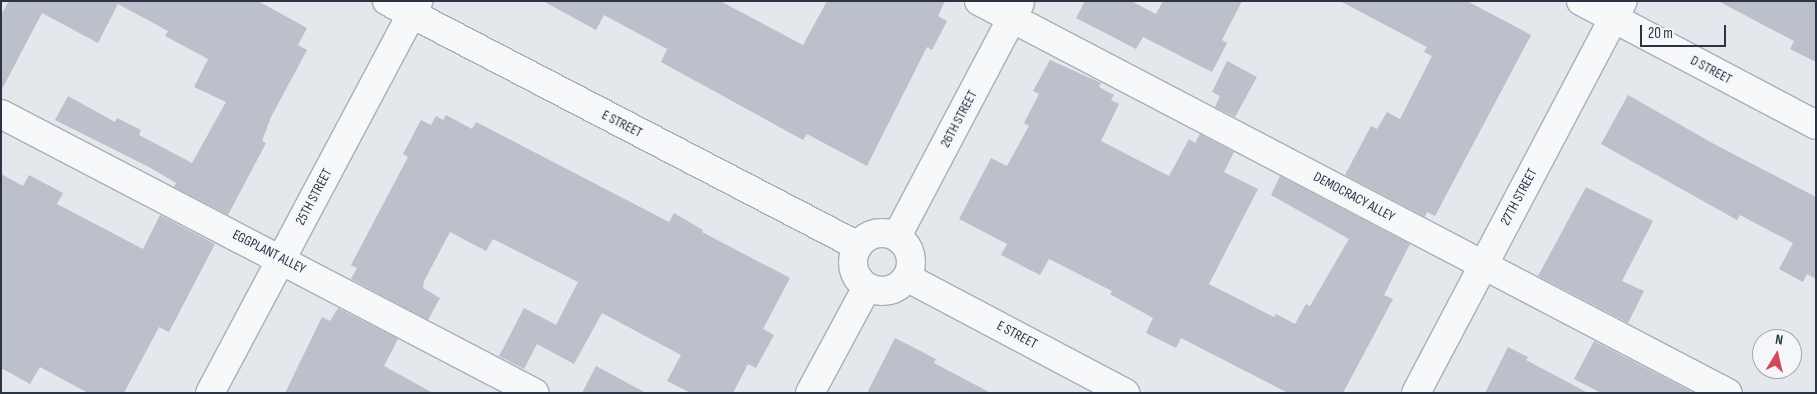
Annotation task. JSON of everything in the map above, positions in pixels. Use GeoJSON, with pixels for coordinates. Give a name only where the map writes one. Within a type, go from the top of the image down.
{"type":"FeatureCollection","features":[{"type":"Feature","properties":{"kind":"street","name":"DEMOCRACY ALLEY"},"geometry":{"type":"LineString","coordinates":[[979,1],[1016,10],[1483,265],[1728,393]]}},
{"type":"Feature","properties":{"kind":"street","name":"D STREET"},"geometry":{"type":"LineString","coordinates":[[1580,1],[1618,10],[1816,125]]}},
{"type":"Feature","properties":{"kind":"street","name":"E STREET"},"geometry":{"type":"LineString","coordinates":[[405,5],[858,246]]}},
{"type":"Feature","properties":{"kind":"street","name":"25TH STREET"},"geometry":{"type":"LineString","coordinates":[[210,393],[281,259],[405,5]]}},
{"type":"Feature","properties":{"kind":"street","name":"26TH STREET"},"geometry":{"type":"LineString","coordinates":[[897,236],[1016,10]]}},
{"type":"Feature","properties":{"kind":"street","name":"27TH STREET"},"geometry":{"type":"LineString","coordinates":[[1416,393],[1618,10]]}},
{"type":"Feature","properties":{"kind":"street","name":"EGGPLANT ALLEY"},"geometry":{"type":"LineString","coordinates":[[1,114],[535,393]]}},
{"type":"Feature","properties":{"kind":"street"},"geometry":{"type":"LineString","coordinates":[[875,234],[897,236],[911,255],[908,278],[889,291],[867,287],[854,268],[858,246],[875,234]]}},
{"type":"Feature","properties":{"kind":"street","name":"E STREET"},"geometry":{"type":"LineString","coordinates":[[908,278],[1125,393]]}},
{"type":"Feature","properties":{"kind":"street"},"geometry":{"type":"LineString","coordinates":[[810,393],[867,287]]}},
{"type":"Feature","properties":{"kind":"building"},"geometry":{"type":"Polygon","coordinates":[[[9,1],[258,1],[307,28],[298,45],[307,50],[271,117],[262,141],[266,143],[228,215],[174,187],[176,183],[149,167],[55,120],[68,96],[115,122],[117,118],[141,130],[139,135],[192,163],[226,102],[194,87],[208,59],[165,36],[168,31],[118,4],[98,43],[42,13],[1,91],[1,15],[9,1]]]}},
{"type":"Feature","properties":{"kind":"building"},"geometry":{"type":"Polygon","coordinates":[[[543,1],[720,1],[803,45],[827,1],[945,1],[938,16],[947,21],[932,50],[927,47],[867,166],[807,134],[803,140],[661,62],[667,49],[604,15],[596,30],[543,1]]]}},
{"type":"Feature","properties":{"kind":"building"},"geometry":{"type":"Polygon","coordinates":[[[1085,1],[1131,1],[1156,14],[1163,1],[1242,1],[1222,40],[1227,43],[1212,72],[1143,37],[1136,49],[1076,18],[1085,1]]]}},
{"type":"Feature","properties":{"kind":"building"},"geometry":{"type":"Polygon","coordinates":[[[1340,1],[1467,1],[1531,35],[1435,216],[1427,212],[1425,217],[1345,175],[1371,126],[1377,129],[1387,112],[1400,119],[1432,56],[1424,52],[1427,47],[1340,1]]]}},
{"type":"Feature","properties":{"kind":"building"},"geometry":{"type":"Polygon","coordinates":[[[1718,1],[1816,1],[1816,62],[1790,49],[1794,41],[1718,1]]]}},
{"type":"Feature","properties":{"kind":"building"},"geometry":{"type":"Polygon","coordinates":[[[1050,60],[1101,83],[1099,87],[1114,95],[1111,100],[1119,104],[1101,141],[1169,176],[1189,139],[1195,143],[1200,134],[1234,152],[1224,172],[1258,189],[1209,284],[1274,317],[1276,314],[1295,324],[1306,304],[1310,306],[1349,239],[1271,195],[1280,176],[1410,244],[1384,295],[1393,299],[1343,393],[1288,393],[1181,338],[1176,348],[1146,333],[1153,318],[1110,294],[1112,291],[1049,259],[1040,275],[1001,255],[1007,244],[959,219],[991,158],[1007,166],[1029,126],[1024,123],[1039,94],[1033,91],[1050,60]]]}},
{"type":"Feature","properties":{"kind":"building"},"geometry":{"type":"Polygon","coordinates":[[[1227,61],[1257,77],[1235,117],[1215,107],[1220,96],[1212,92],[1227,61]]]}},
{"type":"Feature","properties":{"kind":"building"},"geometry":{"type":"Polygon","coordinates":[[[1628,95],[1714,144],[1816,197],[1816,279],[1807,274],[1803,282],[1779,269],[1793,243],[1740,215],[1737,220],[1601,144],[1628,95]]]}},
{"type":"Feature","properties":{"kind":"building"},"geometry":{"type":"Polygon","coordinates":[[[446,115],[472,129],[476,122],[669,222],[674,213],[703,230],[702,232],[790,278],[763,329],[774,335],[756,368],[748,364],[733,393],[691,393],[667,381],[681,355],[602,313],[574,364],[537,344],[524,369],[499,356],[524,308],[556,325],[578,282],[493,239],[486,251],[450,232],[424,281],[423,288],[440,298],[428,320],[351,279],[357,268],[351,265],[408,157],[403,154],[421,120],[431,125],[436,116],[443,120],[446,115]]]}},
{"type":"Feature","properties":{"kind":"building"},"geometry":{"type":"Polygon","coordinates":[[[1,174],[23,186],[29,175],[63,193],[57,204],[143,249],[160,215],[215,244],[169,332],[159,327],[124,393],[88,393],[40,367],[30,384],[1,368],[1,174]]]}},
{"type":"Feature","properties":{"kind":"building"},"geometry":{"type":"Polygon","coordinates":[[[1586,187],[1653,221],[1622,281],[1644,291],[1628,323],[1538,276],[1586,187]]]}},
{"type":"Feature","properties":{"kind":"building"},"geometry":{"type":"Polygon","coordinates":[[[338,308],[398,339],[384,366],[433,393],[285,393],[322,317],[330,321],[338,308]]]}},
{"type":"Feature","properties":{"kind":"building"},"geometry":{"type":"Polygon","coordinates":[[[895,338],[936,359],[934,363],[991,393],[867,393],[895,338]]]}},
{"type":"Feature","properties":{"kind":"building"},"geometry":{"type":"Polygon","coordinates":[[[1594,341],[1694,393],[1601,393],[1574,379],[1594,341]]]}},
{"type":"Feature","properties":{"kind":"building"},"geometry":{"type":"Polygon","coordinates":[[[1508,347],[1528,357],[1526,360],[1588,393],[1485,393],[1508,347]]]}},
{"type":"Feature","properties":{"kind":"building"},"geometry":{"type":"Polygon","coordinates":[[[596,366],[646,393],[582,393],[596,366]]]}}]}
